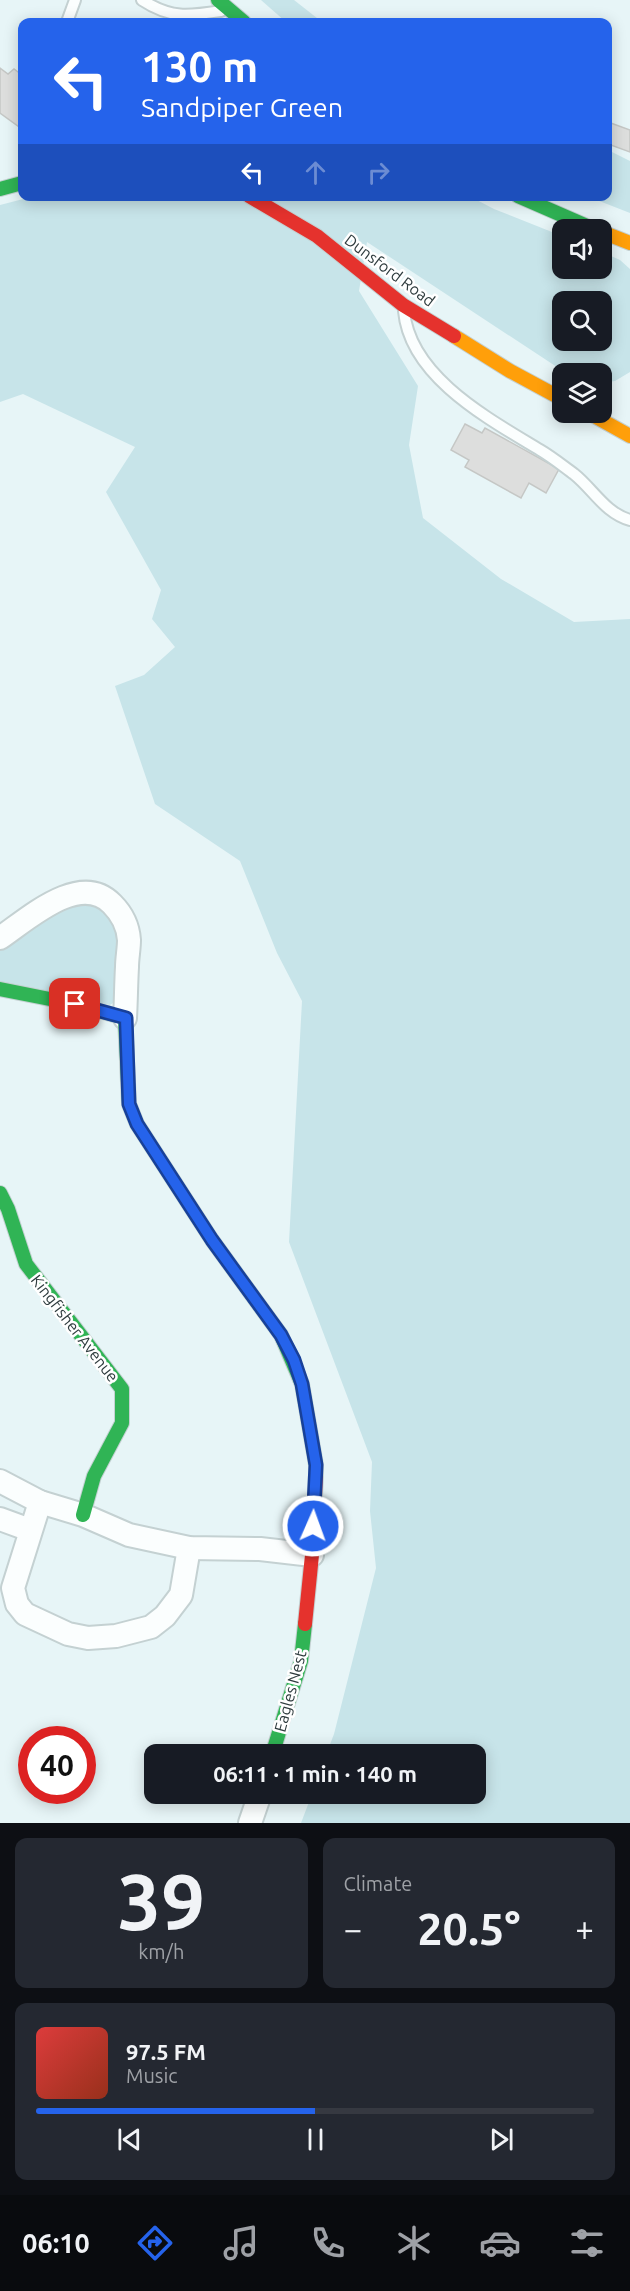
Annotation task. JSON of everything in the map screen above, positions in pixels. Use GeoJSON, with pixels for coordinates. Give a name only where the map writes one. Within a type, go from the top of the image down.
{"type":"FeatureCollection","features":[{"type":"Feature","properties":{"kind":"street"},"geometry":{"type":"LineString","coordinates":[[218,0],[239,18]]}},
{"type":"Feature","properties":{"kind":"street"},"geometry":{"type":"LineString","coordinates":[[0,189],[18,184]]}},
{"type":"Feature","properties":{"kind":"street","name":"Dunsford Road"},"geometry":{"type":"LineString","coordinates":[[257,201],[316,236],[403,305],[510,371],[552,394]]}},
{"type":"Feature","properties":{"kind":"street"},"geometry":{"type":"LineString","coordinates":[[529,201],[571,219]]}},
{"type":"Feature","properties":{"kind":"street"},"geometry":{"type":"LineString","coordinates":[[612,236],[630,243]]}},
{"type":"Feature","properties":{"kind":"street"},"geometry":{"type":"LineString","coordinates":[[607,423],[630,436]]}},
{"type":"Feature","properties":{"kind":"street"},"geometry":{"type":"LineString","coordinates":[[0,938],[65,896],[79,892],[93,893],[106,898],[120,911],[126,923],[129,939],[126,1018],[75,1004],[0,989]]}},
{"type":"Feature","properties":{"kind":"street","name":"Eagles Nest"},"geometry":{"type":"LineString","coordinates":[[126,1018],[129,1104],[137,1124],[212,1240],[281,1335],[302,1384],[316,1465],[312,1555],[301,1661],[275,1744]]}},
{"type":"Feature","properties":{"kind":"street","name":"Kingfisher Avenue"},"geometry":{"type":"LineString","coordinates":[[0,1193],[8,1209],[26,1264],[58,1310],[114,1376],[122,1389],[122,1423],[94,1476],[84,1515]]}},
{"type":"Feature","properties":{"kind":"street"},"geometry":{"type":"LineString","coordinates":[[0,1481],[40,1502],[84,1515],[129,1535],[189,1548],[260,1549],[312,1555]]}},
{"type":"Feature","properties":{"kind":"street"},"geometry":{"type":"LineString","coordinates":[[40,1502],[13,1588],[18,1604],[25,1614],[68,1634],[88,1638],[116,1636],[151,1627],[165,1616],[181,1595],[189,1548]]}},
{"type":"Feature","properties":{"kind":"street"},"geometry":{"type":"LineString","coordinates":[[0,1519],[30,1530]]}},
{"type":"Feature","properties":{"kind":"street"},"geometry":{"type":"LineString","coordinates":[[250,1823],[257,1804]]}},
{"type":"Feature","properties":{"kind":"lane"},"geometry":{"type":"LineString","coordinates":[[68,18],[75,0]]}},
{"type":"Feature","properties":{"kind":"lane"},"geometry":{"type":"LineString","coordinates":[[142,0],[154,8],[184,16],[229,10]]}},
{"type":"Feature","properties":{"kind":"lane"},"geometry":{"type":"LineString","coordinates":[[403,305],[405,325],[413,345],[432,370],[457,394],[500,427],[543,451],[582,480],[597,498],[620,517],[630,520]]}},
{"type":"Feature","properties":{"kind":"shaded area"},"geometry":{"type":"Polygon","coordinates":[[[261,0],[294,0],[317,18],[281,18],[261,0]]]}},
{"type":"Feature","properties":{"kind":"shaded area"},"geometry":{"type":"Polygon","coordinates":[[[612,152],[630,161],[630,213],[599,201],[612,201],[612,152]]]}},
{"type":"Feature","properties":{"kind":"shaded area"},"geometry":{"type":"Polygon","coordinates":[[[18,200],[479,201],[552,232],[552,279],[612,279],[612,256],[630,269],[630,372],[612,381],[612,363],[552,364],[367,242],[359,291],[418,386],[409,445],[423,518],[501,579],[574,622],[630,619],[630,1823],[301,1823],[308,1804],[486,1804],[486,1744],[330,1744],[376,1568],[370,1511],[372,1462],[289,1242],[302,1001],[277,953],[240,861],[155,804],[115,686],[144,675],[175,647],[152,619],[161,590],[106,492],[135,447],[23,394],[0,402],[0,205],[18,200]]]}},
{"type":"Feature","properties":{"kind":"shaded area"},"geometry":{"type":"Polygon","coordinates":[[[82,902],[102,910],[118,927],[119,999],[110,1005],[0,983],[0,951],[59,908],[82,902]]]}},
{"type":"Feature","properties":{"kind":"building"},"geometry":{"type":"Polygon","coordinates":[[[0,68],[8,74],[14,69],[18,72],[18,126],[0,113],[0,68]]]}},
{"type":"Feature","properties":{"kind":"building"},"geometry":{"type":"Polygon","coordinates":[[[612,123],[630,130],[630,152],[612,145],[612,123]]]}},
{"type":"Feature","properties":{"kind":"building"},"geometry":{"type":"Polygon","coordinates":[[[465,424],[482,433],[485,428],[559,469],[546,493],[529,483],[521,498],[465,467],[469,460],[451,450],[465,424]]]}},
{"type":"Feature","properties":{"kind":"traffic: fast"},"geometry":{"type":"LineString","coordinates":[[218,0],[239,18]]}},
{"type":"Feature","properties":{"kind":"traffic: fast"},"geometry":{"type":"LineString","coordinates":[[0,189],[18,184]]}},
{"type":"Feature","properties":{"kind":"traffic: fast"},"geometry":{"type":"LineString","coordinates":[[529,201],[571,219]]}},
{"type":"Feature","properties":{"kind":"traffic: fast"},"geometry":{"type":"LineString","coordinates":[[0,989],[75,1004],[125,1018],[129,1104],[137,1124],[212,1240],[281,1335],[302,1384],[316,1475]]}},
{"type":"Feature","properties":{"kind":"traffic: fast"},"geometry":{"type":"LineString","coordinates":[[0,1193],[8,1209],[26,1264],[122,1389],[122,1423],[94,1476],[83,1515]]}},
{"type":"Feature","properties":{"kind":"traffic: fast"},"geometry":{"type":"LineString","coordinates":[[275,1744],[301,1661],[305,1624]]}},
{"type":"Feature","properties":{"kind":"traffic: slow"},"geometry":{"type":"LineString","coordinates":[[612,236],[630,243]]}},
{"type":"Feature","properties":{"kind":"traffic: slow"},"geometry":{"type":"LineString","coordinates":[[454,336],[552,394]]}},
{"type":"Feature","properties":{"kind":"traffic: slow"},"geometry":{"type":"LineString","coordinates":[[607,423],[630,436]]}},
{"type":"Feature","properties":{"kind":"traffic: jam"},"geometry":{"type":"LineString","coordinates":[[258,201],[317,236],[403,305],[454,336]]}},
{"type":"Feature","properties":{"kind":"traffic: jam"},"geometry":{"type":"LineString","coordinates":[[305,1624],[312,1555],[316,1475]]}},
{"type":"Feature","properties":{"kind":"route"},"geometry":{"type":"LineString","coordinates":[[75,1004],[126,1018],[129,1104],[137,1124],[212,1240],[281,1335],[294,1360],[302,1384],[316,1465],[313,1526]]}}]}
